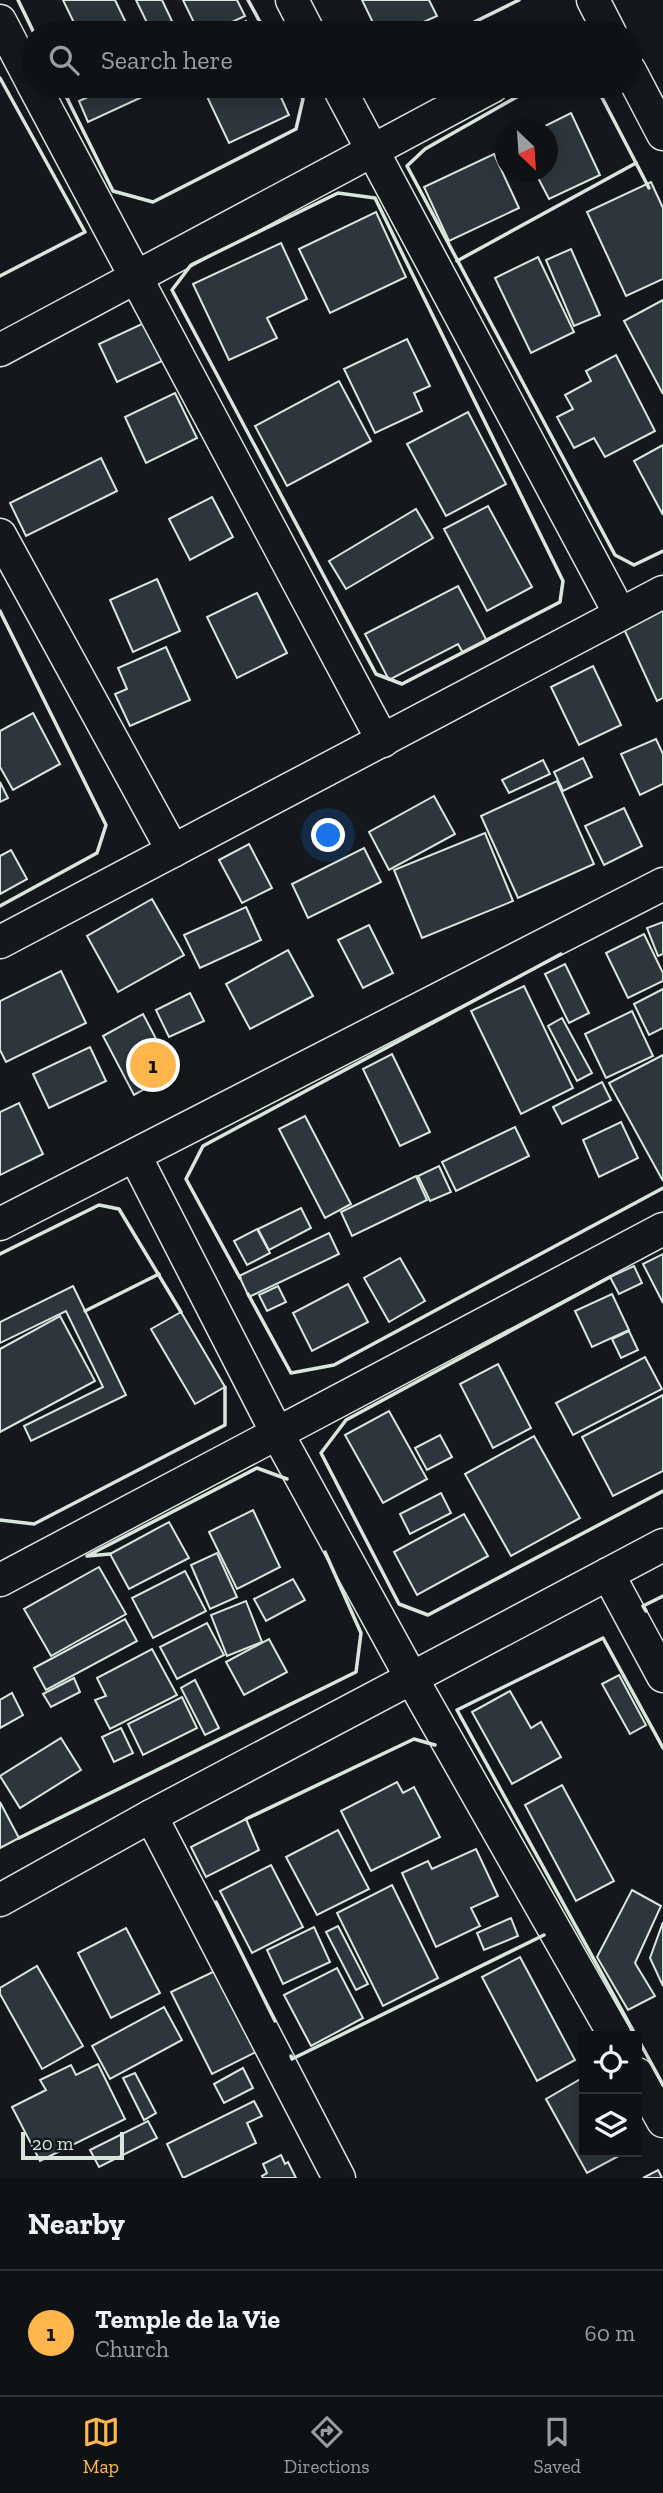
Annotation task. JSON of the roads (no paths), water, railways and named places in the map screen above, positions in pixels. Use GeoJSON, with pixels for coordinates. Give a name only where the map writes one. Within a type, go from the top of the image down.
{"type":"FeatureCollection","features":[{"type":"Feature","properties":{"kind":"street"},"geometry":{"type":"LineString","coordinates":[[292,0],[303,21]]}},
{"type":"Feature","properties":{"kind":"street"},"geometry":{"type":"LineString","coordinates":[[0,21],[21,61]]}},
{"type":"Feature","properties":{"kind":"street"},"geometry":{"type":"LineString","coordinates":[[642,94],[663,134]]}},
{"type":"Feature","properties":{"kind":"street"},"geometry":{"type":"LineString","coordinates":[[41,98],[383,741]]}},
{"type":"Feature","properties":{"kind":"street"},"geometry":{"type":"LineString","coordinates":[[344,98],[620,614]]}},
{"type":"Feature","properties":{"kind":"street"},"geometry":{"type":"LineString","coordinates":[[0,350],[470,98]]}},
{"type":"Feature","properties":{"kind":"street"},"geometry":{"type":"LineString","coordinates":[[0,535],[173,851]]}},
{"type":"Feature","properties":{"kind":"street"},"geometry":{"type":"LineString","coordinates":[[0,943],[663,592]]}},
{"type":"Feature","properties":{"kind":"street"},"geometry":{"type":"LineString","coordinates":[[0,1224],[663,884]]}},
{"type":"Feature","properties":{"kind":"street"},"geometry":{"type":"LineString","coordinates":[[135,1156],[277,1433],[412,1679],[612,2031]]}},
{"type":"Feature","properties":{"kind":"street"},"geometry":{"type":"LineString","coordinates":[[4,1568],[277,1433],[663,1229]]}},
{"type":"Feature","properties":{"kind":"street"},"geometry":{"type":"LineString","coordinates":[[0,1900],[151,1816],[663,1545]]}},
{"type":"Feature","properties":{"kind":"street"},"geometry":{"type":"LineString","coordinates":[[608,1574],[663,1676]]}},
{"type":"Feature","properties":{"kind":"street"},"geometry":{"type":"LineString","coordinates":[[151,1816],[340,2178]]}},
{"type":"Feature","properties":{"kind":"street"},"geometry":{"type":"LineString","coordinates":[[642,2083],[663,2121]]}},
{"type":"Feature","properties":{"kind":"place","name":"Temple de la Vie"},"geometry":{"type":"Point","coordinates":[153,1065]}}]}
